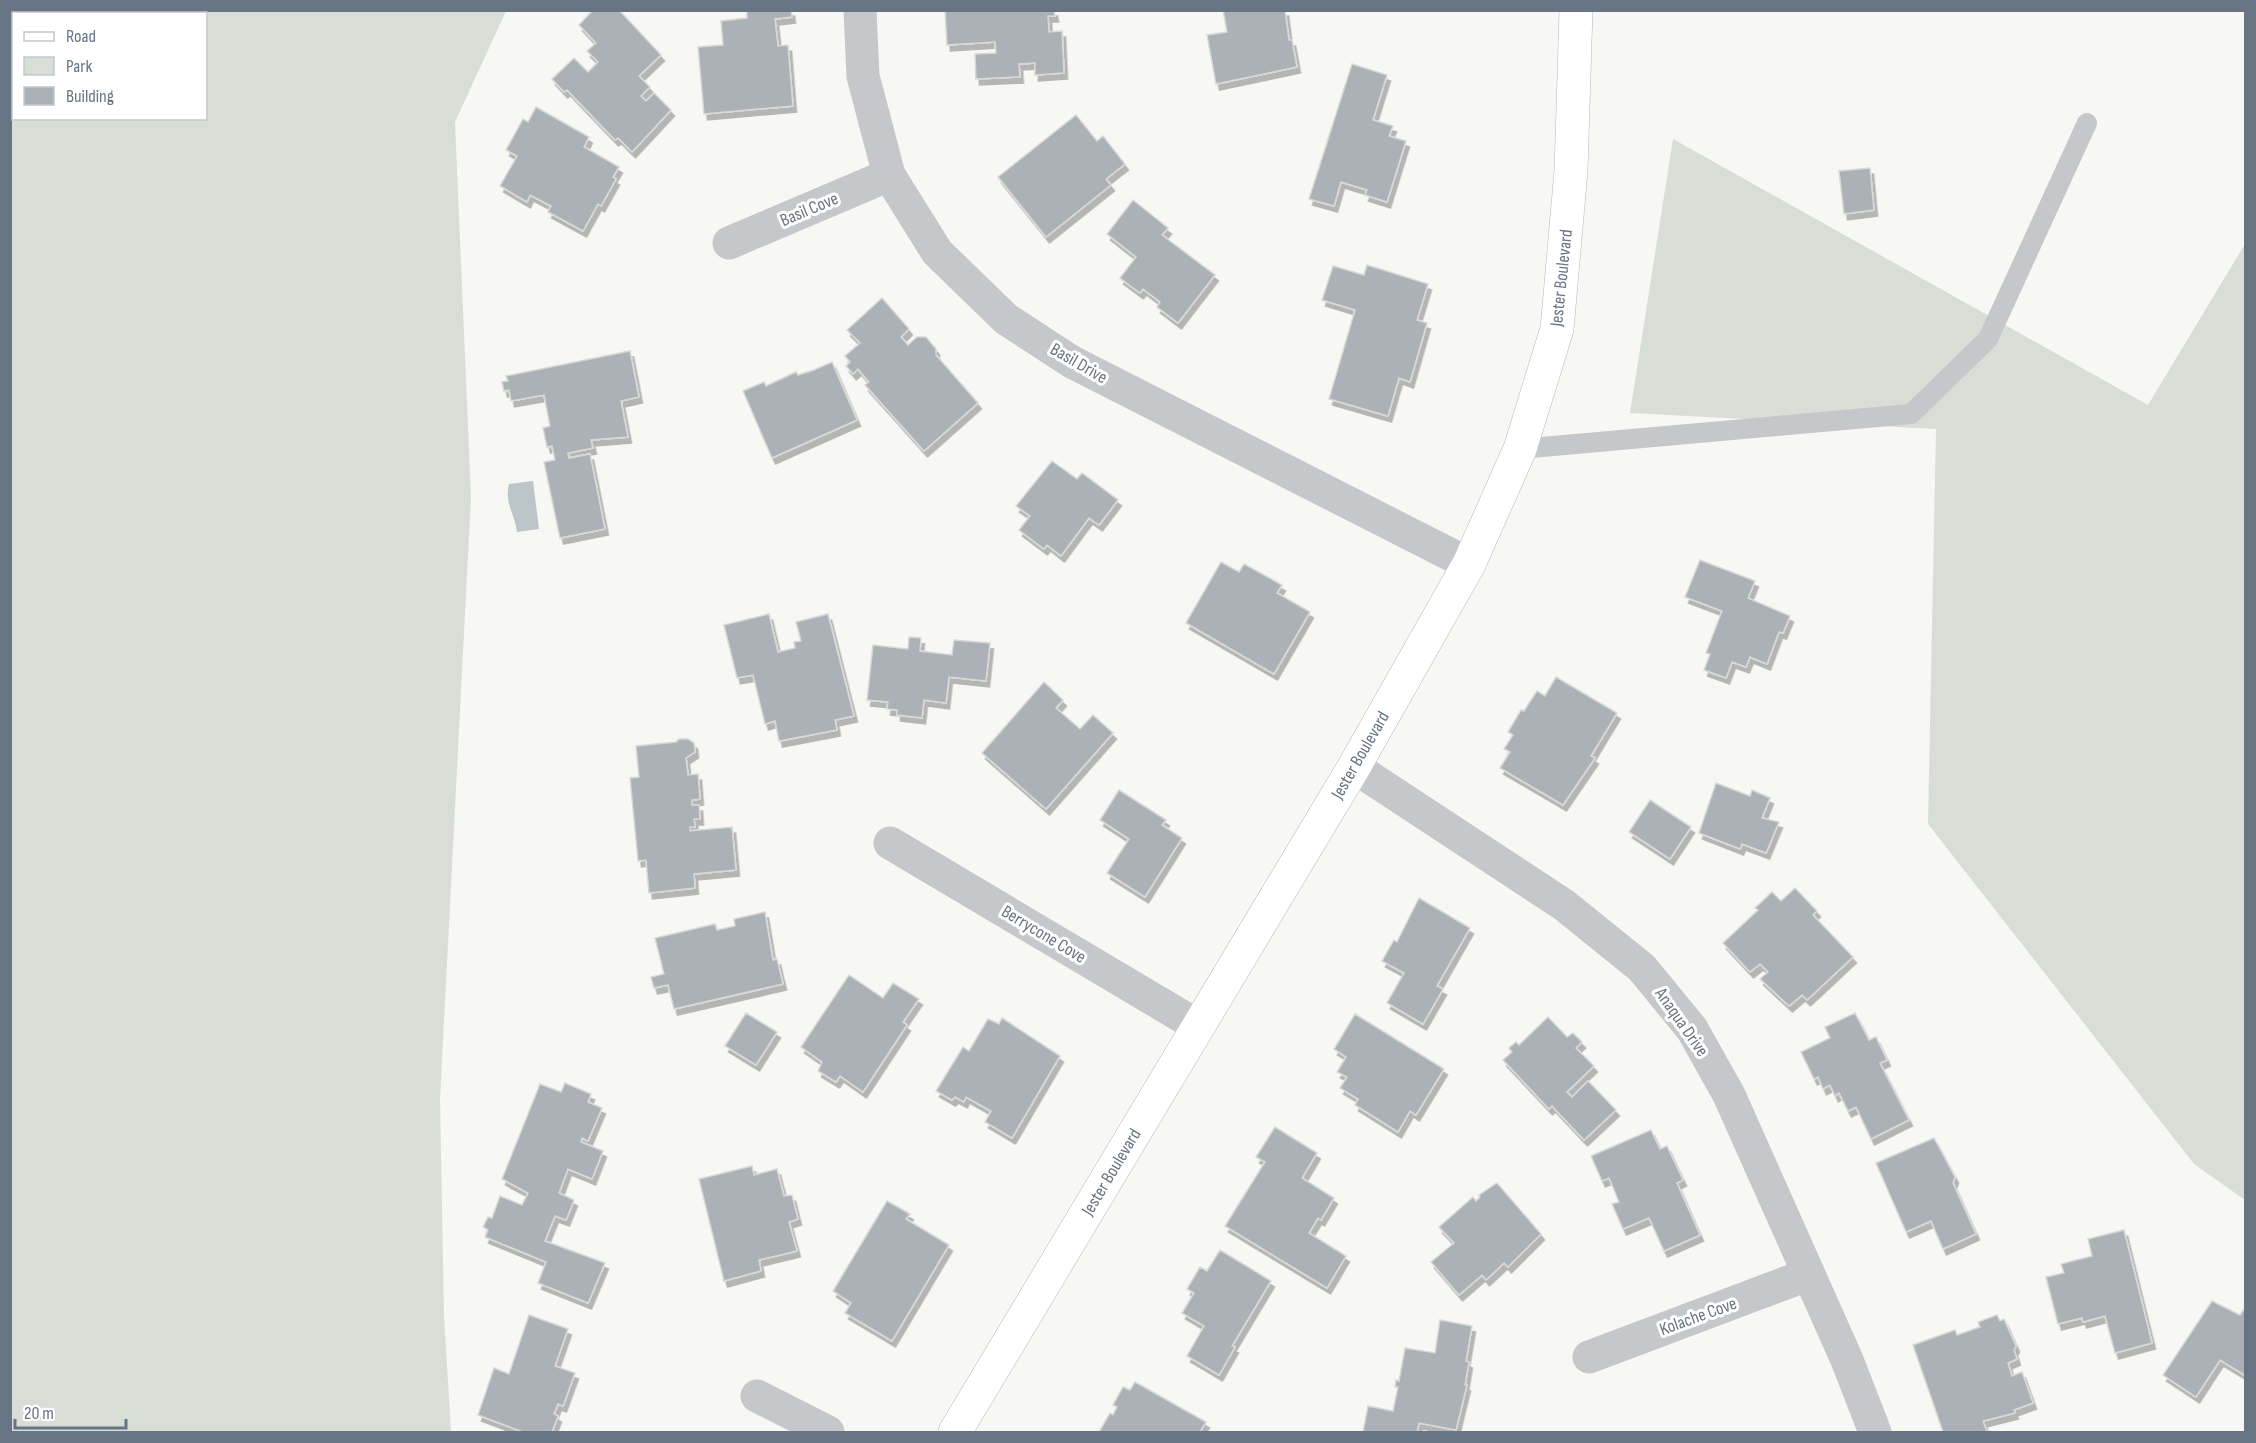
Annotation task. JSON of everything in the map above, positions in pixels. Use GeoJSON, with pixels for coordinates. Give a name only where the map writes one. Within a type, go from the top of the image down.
{"type":"FeatureCollection","features":[{"type":"Feature","properties":{"kind":"street","name":"Basil Drive"},"geometry":{"type":"LineString","coordinates":[[860,10],[863,76],[889,175],[937,252],[1006,319],[1072,362],[1469,564]]}},
{"type":"Feature","properties":{"kind":"street","name":"Jester Boulevard"},"geometry":{"type":"LineString","coordinates":[[955,1432],[1354,767],[1469,564],[1520,449],[1557,329],[1571,171],[1576,10]]}},
{"type":"Feature","properties":{"kind":"street","name":"Basil Cove"},"geometry":{"type":"LineString","coordinates":[[729,243],[889,175]]}},
{"type":"Feature","properties":{"kind":"street","name":"Anaqua Drive"},"geometry":{"type":"LineString","coordinates":[[1354,767],[1564,905],[1642,968],[1692,1029],[1729,1095],[1807,1275],[1847,1360],[1875,1432]]}},
{"type":"Feature","properties":{"kind":"street","name":"Berrycone Cove"},"geometry":{"type":"LineString","coordinates":[[890,843],[1198,1026]]}},
{"type":"Feature","properties":{"kind":"street","name":"Kolache Cove"},"geometry":{"type":"LineString","coordinates":[[1589,1357],[1807,1275]]}},
{"type":"Feature","properties":{"kind":"street"},"geometry":{"type":"LineString","coordinates":[[757,1396],[828,1432]]}},
{"type":"Feature","properties":{"kind":"lane"},"geometry":{"type":"LineString","coordinates":[[1520,449],[1911,414],[1988,339],[2086,123]]}},
{"type":"Feature","properties":{"kind":"green space"},"geometry":{"type":"Polygon","coordinates":[[[10,11],[506,11],[455,122],[471,497],[440,1099],[444,1315],[451,1432],[11,1432],[10,11]]]}},
{"type":"Feature","properties":{"kind":"green space"},"geometry":{"type":"Polygon","coordinates":[[[1673,139],[2148,405],[2245,244],[2245,1200],[2194,1164],[1928,824],[1936,429],[1630,413],[1673,139]]]}},
{"type":"Feature","properties":{"kind":"shaded area"},"geometry":{"type":"Polygon","coordinates":[[[533,481],[539,529],[517,532],[508,497],[509,484],[533,481]]]}},
{"type":"Feature","properties":{"kind":"building"},"geometry":{"type":"Polygon","coordinates":[[[593,10],[619,10],[661,55],[639,76],[650,87],[641,96],[646,101],[654,93],[671,110],[632,152],[618,138],[615,140],[567,90],[564,92],[552,79],[574,58],[588,72],[598,62],[587,51],[596,43],[579,25],[593,10]]]}},
{"type":"Feature","properties":{"kind":"building"},"geometry":{"type":"Polygon","coordinates":[[[747,10],[791,10],[792,17],[775,19],[778,46],[788,45],[793,106],[704,114],[698,47],[723,45],[721,21],[747,18],[747,10]]]}},
{"type":"Feature","properties":{"kind":"building"},"geometry":{"type":"Polygon","coordinates":[[[945,10],[1054,10],[1055,16],[1048,16],[1049,32],[1062,31],[1064,73],[1035,75],[1035,63],[1019,64],[1020,77],[976,79],[975,54],[996,53],[995,42],[947,45],[945,10]]]}},
{"type":"Feature","properties":{"kind":"building"},"geometry":{"type":"Polygon","coordinates":[[[1223,10],[1285,10],[1289,40],[1292,40],[1297,67],[1216,84],[1207,35],[1227,32],[1223,10]]]}},
{"type":"Feature","properties":{"kind":"building"},"geometry":{"type":"Polygon","coordinates":[[[1352,64],[1387,75],[1373,120],[1393,126],[1389,136],[1406,141],[1387,202],[1365,195],[1367,190],[1341,182],[1334,206],[1309,199],[1352,64]]]}},
{"type":"Feature","properties":{"kind":"building"},"geometry":{"type":"Polygon","coordinates":[[[536,107],[589,137],[584,147],[619,167],[613,177],[616,179],[601,206],[598,204],[583,231],[548,212],[551,206],[530,195],[527,202],[500,186],[517,156],[506,150],[523,119],[528,122],[536,107]]]}},
{"type":"Feature","properties":{"kind":"building"},"geometry":{"type":"Polygon","coordinates":[[[1076,115],[1097,141],[1103,136],[1125,164],[1106,179],[1111,185],[1046,237],[998,177],[1076,115]]]}},
{"type":"Feature","properties":{"kind":"building"},"geometry":{"type":"Polygon","coordinates":[[[1870,168],[1874,210],[1844,214],[1839,171],[1870,168]]]}},
{"type":"Feature","properties":{"kind":"building"},"geometry":{"type":"Polygon","coordinates":[[[1133,200],[1168,228],[1162,235],[1215,275],[1178,323],[1157,307],[1160,302],[1143,289],[1140,293],[1120,278],[1136,257],[1107,234],[1133,200]]]}},
{"type":"Feature","properties":{"kind":"building"},"geometry":{"type":"Polygon","coordinates":[[[1367,265],[1428,284],[1417,320],[1427,323],[1410,382],[1399,378],[1388,416],[1329,399],[1355,310],[1322,300],[1333,266],[1364,275],[1367,265]]]}},
{"type":"Feature","properties":{"kind":"building"},"geometry":{"type":"Polygon","coordinates":[[[882,298],[909,329],[901,337],[908,345],[917,337],[926,337],[936,349],[936,355],[978,403],[924,451],[865,385],[869,382],[858,369],[853,374],[846,366],[850,362],[845,356],[860,343],[847,330],[882,298]]]}},
{"type":"Feature","properties":{"kind":"building"},"geometry":{"type":"Polygon","coordinates":[[[630,351],[639,397],[621,401],[628,437],[591,440],[593,448],[568,453],[569,458],[590,454],[605,529],[560,538],[544,462],[555,460],[552,446],[547,447],[543,428],[550,426],[544,395],[511,401],[509,390],[504,391],[502,382],[508,381],[506,376],[630,351]]]}},
{"type":"Feature","properties":{"kind":"building"},"geometry":{"type":"Polygon","coordinates":[[[832,362],[857,420],[772,458],[743,391],[764,382],[766,386],[796,372],[798,375],[832,362]]]}},
{"type":"Feature","properties":{"kind":"building"},"geometry":{"type":"Polygon","coordinates":[[[1052,461],[1077,479],[1082,473],[1118,500],[1099,525],[1089,518],[1061,556],[1047,545],[1044,549],[1019,530],[1030,516],[1016,506],[1052,461]]]}},
{"type":"Feature","properties":{"kind":"building"},"geometry":{"type":"Polygon","coordinates":[[[1700,560],[1755,581],[1748,598],[1790,616],[1783,633],[1779,632],[1767,664],[1750,657],[1746,667],[1732,662],[1726,678],[1704,670],[1710,654],[1706,653],[1722,611],[1685,597],[1700,560]]]}},
{"type":"Feature","properties":{"kind":"building"},"geometry":{"type":"Polygon","coordinates":[[[1221,562],[1239,572],[1244,564],[1282,585],[1277,593],[1310,612],[1274,674],[1186,623],[1221,562]]]}},
{"type":"Feature","properties":{"kind":"building"},"geometry":{"type":"Polygon","coordinates":[[[769,614],[778,652],[795,648],[794,642],[801,641],[796,622],[828,614],[854,716],[835,720],[837,730],[779,741],[775,721],[765,724],[753,675],[737,678],[724,625],[769,614]]]}},
{"type":"Feature","properties":{"kind":"building"},"geometry":{"type":"Polygon","coordinates":[[[909,637],[921,638],[920,651],[952,655],[954,640],[990,643],[986,681],[949,677],[946,703],[924,700],[922,718],[897,715],[897,710],[887,709],[888,702],[867,700],[873,645],[908,649],[909,637]]]}},
{"type":"Feature","properties":{"kind":"building"},"geometry":{"type":"Polygon","coordinates":[[[1556,677],[1617,713],[1591,756],[1595,758],[1563,805],[1500,768],[1510,752],[1504,749],[1513,735],[1508,732],[1521,710],[1524,711],[1537,691],[1545,696],[1556,677]]]}},
{"type":"Feature","properties":{"kind":"building"},"geometry":{"type":"Polygon","coordinates":[[[1044,682],[1063,700],[1056,708],[1080,729],[1093,715],[1113,733],[1046,809],[982,753],[1044,682]]]}},
{"type":"Feature","properties":{"kind":"building"},"geometry":{"type":"Polygon","coordinates":[[[679,739],[688,739],[694,743],[695,752],[686,758],[688,775],[698,774],[700,799],[692,800],[692,805],[699,805],[700,819],[694,819],[695,827],[690,827],[690,831],[732,827],[736,870],[694,874],[695,888],[649,893],[646,860],[638,861],[630,778],[639,777],[636,746],[676,742],[679,739]]]}},
{"type":"Feature","properties":{"kind":"building"},"geometry":{"type":"Polygon","coordinates":[[[1716,783],[1750,796],[1752,790],[1770,798],[1762,818],[1779,822],[1766,853],[1742,844],[1740,849],[1699,833],[1716,783]]]}},
{"type":"Feature","properties":{"kind":"building"},"geometry":{"type":"Polygon","coordinates":[[[1119,790],[1166,820],[1162,825],[1182,838],[1145,897],[1107,873],[1129,839],[1100,820],[1119,790]]]}},
{"type":"Feature","properties":{"kind":"building"},"geometry":{"type":"Polygon","coordinates":[[[1650,800],[1691,827],[1670,859],[1629,832],[1650,800]]]}},
{"type":"Feature","properties":{"kind":"building"},"geometry":{"type":"Polygon","coordinates":[[[1795,888],[1817,911],[1813,915],[1853,957],[1807,1000],[1802,995],[1789,1006],[1760,979],[1768,972],[1760,964],[1750,972],[1723,943],[1758,910],[1755,908],[1772,892],[1781,901],[1795,888]]]}},
{"type":"Feature","properties":{"kind":"building"},"geometry":{"type":"Polygon","coordinates":[[[1419,898],[1470,928],[1437,986],[1443,989],[1423,1024],[1387,1003],[1404,973],[1382,961],[1394,940],[1397,942],[1419,898]]]}},
{"type":"Feature","properties":{"kind":"building"},"geometry":{"type":"Polygon","coordinates":[[[765,912],[773,960],[777,959],[783,984],[674,1009],[668,985],[654,988],[651,977],[664,974],[655,938],[715,924],[717,930],[735,926],[734,919],[765,912]]]}},
{"type":"Feature","properties":{"kind":"building"},"geometry":{"type":"Polygon","coordinates":[[[849,975],[883,998],[893,983],[919,999],[903,1022],[907,1025],[863,1092],[840,1076],[836,1082],[818,1071],[822,1062],[801,1047],[849,975]]]}},
{"type":"Feature","properties":{"kind":"building"},"geometry":{"type":"Polygon","coordinates":[[[746,1013],[777,1032],[756,1065],[725,1046],[746,1013]]]}},
{"type":"Feature","properties":{"kind":"building"},"geometry":{"type":"Polygon","coordinates":[[[1855,1013],[1869,1040],[1876,1037],[1887,1060],[1880,1063],[1909,1120],[1871,1139],[1856,1107],[1848,1111],[1839,1093],[1835,1096],[1830,1085],[1823,1089],[1818,1077],[1814,1079],[1801,1052],[1830,1038],[1825,1027],[1855,1013]]]}},
{"type":"Feature","properties":{"kind":"building"},"geometry":{"type":"Polygon","coordinates":[[[1355,1014],[1444,1069],[1416,1115],[1410,1111],[1398,1132],[1355,1105],[1358,1099],[1340,1088],[1347,1077],[1337,1072],[1346,1057],[1334,1049],[1355,1014]]]}},
{"type":"Feature","properties":{"kind":"building"},"geometry":{"type":"Polygon","coordinates":[[[1548,1017],[1567,1037],[1573,1033],[1582,1042],[1576,1048],[1594,1066],[1567,1092],[1572,1097],[1588,1081],[1616,1110],[1584,1140],[1552,1106],[1549,1109],[1503,1060],[1512,1052],[1509,1048],[1516,1042],[1519,1045],[1548,1017]]]}},
{"type":"Feature","properties":{"kind":"building"},"geometry":{"type":"Polygon","coordinates":[[[1002,1018],[1060,1056],[1012,1138],[985,1122],[991,1111],[966,1097],[964,1102],[955,1097],[952,1100],[936,1091],[963,1047],[969,1051],[988,1019],[999,1024],[1002,1018]]]}},
{"type":"Feature","properties":{"kind":"building"},"geometry":{"type":"Polygon","coordinates":[[[565,1083],[591,1094],[588,1102],[602,1108],[588,1141],[582,1138],[581,1142],[603,1151],[592,1179],[568,1169],[559,1193],[574,1200],[566,1220],[555,1216],[545,1241],[605,1263],[588,1303],[538,1283],[546,1262],[485,1237],[488,1230],[483,1227],[488,1217],[492,1218],[500,1196],[522,1205],[528,1193],[502,1179],[540,1084],[561,1092],[565,1083]]]}},
{"type":"Feature","properties":{"kind":"building"},"geometry":{"type":"Polygon","coordinates":[[[1275,1127],[1317,1153],[1302,1178],[1334,1198],[1321,1220],[1318,1218],[1309,1233],[1346,1256],[1327,1288],[1225,1226],[1265,1162],[1256,1157],[1275,1127]]]}},
{"type":"Feature","properties":{"kind":"building"},"geometry":{"type":"Polygon","coordinates":[[[1651,1130],[1660,1149],[1667,1146],[1683,1180],[1677,1183],[1700,1235],[1664,1251],[1649,1218],[1623,1229],[1612,1204],[1619,1202],[1609,1178],[1602,1181],[1591,1156],[1651,1130]]]}},
{"type":"Feature","properties":{"kind":"building"},"geometry":{"type":"Polygon","coordinates":[[[1934,1138],[1955,1177],[1953,1183],[1976,1234],[1943,1249],[1931,1221],[1906,1232],[1876,1163],[1934,1138]]]}},
{"type":"Feature","properties":{"kind":"building"},"geometry":{"type":"Polygon","coordinates":[[[752,1166],[754,1175],[777,1169],[784,1196],[792,1195],[798,1219],[789,1222],[797,1251],[759,1260],[761,1271],[724,1281],[699,1179],[752,1166]]]}},
{"type":"Feature","properties":{"kind":"building"},"geometry":{"type":"Polygon","coordinates":[[[1497,1183],[1541,1234],[1508,1267],[1504,1263],[1486,1280],[1482,1275],[1459,1295],[1431,1262],[1454,1243],[1439,1227],[1473,1197],[1476,1201],[1479,1195],[1497,1183]]]}},
{"type":"Feature","properties":{"kind":"building"},"geometry":{"type":"Polygon","coordinates":[[[887,1201],[910,1214],[906,1219],[949,1245],[892,1341],[845,1313],[851,1303],[833,1291],[887,1201]]]}},
{"type":"Feature","properties":{"kind":"building"},"geometry":{"type":"Polygon","coordinates":[[[2124,1230],[2152,1343],[2115,1353],[2105,1316],[2083,1322],[2082,1318],[2058,1324],[2046,1277],[2064,1273],[2061,1264],[2092,1256],[2088,1239],[2124,1230]]]}},
{"type":"Feature","properties":{"kind":"building"},"geometry":{"type":"Polygon","coordinates":[[[1220,1250],[1271,1281],[1232,1346],[1235,1347],[1219,1375],[1187,1356],[1204,1326],[1182,1313],[1194,1293],[1187,1289],[1200,1267],[1207,1271],[1220,1250]]]}},
{"type":"Feature","properties":{"kind":"building"},"geometry":{"type":"Polygon","coordinates":[[[2212,1301],[2240,1315],[2243,1310],[2246,1311],[2246,1376],[2220,1360],[2196,1397],[2163,1375],[2212,1301]]]}},
{"type":"Feature","properties":{"kind":"building"},"geometry":{"type":"Polygon","coordinates":[[[529,1315],[568,1329],[555,1366],[575,1373],[563,1406],[558,1404],[554,1414],[558,1416],[552,1432],[523,1432],[478,1415],[494,1368],[509,1374],[529,1315]]]}},
{"type":"Feature","properties":{"kind":"building"},"geometry":{"type":"Polygon","coordinates":[[[1997,1315],[2000,1321],[2004,1319],[2016,1346],[2014,1350],[2017,1359],[2008,1363],[2012,1376],[2022,1372],[2033,1403],[2014,1410],[2015,1413],[1983,1421],[1987,1432],[1943,1432],[1913,1345],[1955,1330],[1957,1335],[1980,1327],[1978,1322],[1997,1315]]]}},
{"type":"Feature","properties":{"kind":"building"},"geometry":{"type":"Polygon","coordinates":[[[1440,1320],[1472,1326],[1466,1361],[1469,1362],[1465,1385],[1467,1385],[1456,1430],[1419,1423],[1417,1432],[1363,1432],[1368,1406],[1393,1411],[1398,1387],[1395,1387],[1396,1380],[1399,1381],[1405,1348],[1435,1353],[1440,1320]]]}},
{"type":"Feature","properties":{"kind":"building"},"geometry":{"type":"Polygon","coordinates":[[[1135,1382],[1206,1422],[1200,1432],[1099,1432],[1110,1413],[1113,1415],[1117,1407],[1113,1405],[1123,1387],[1130,1390],[1135,1382]]]}}]}
